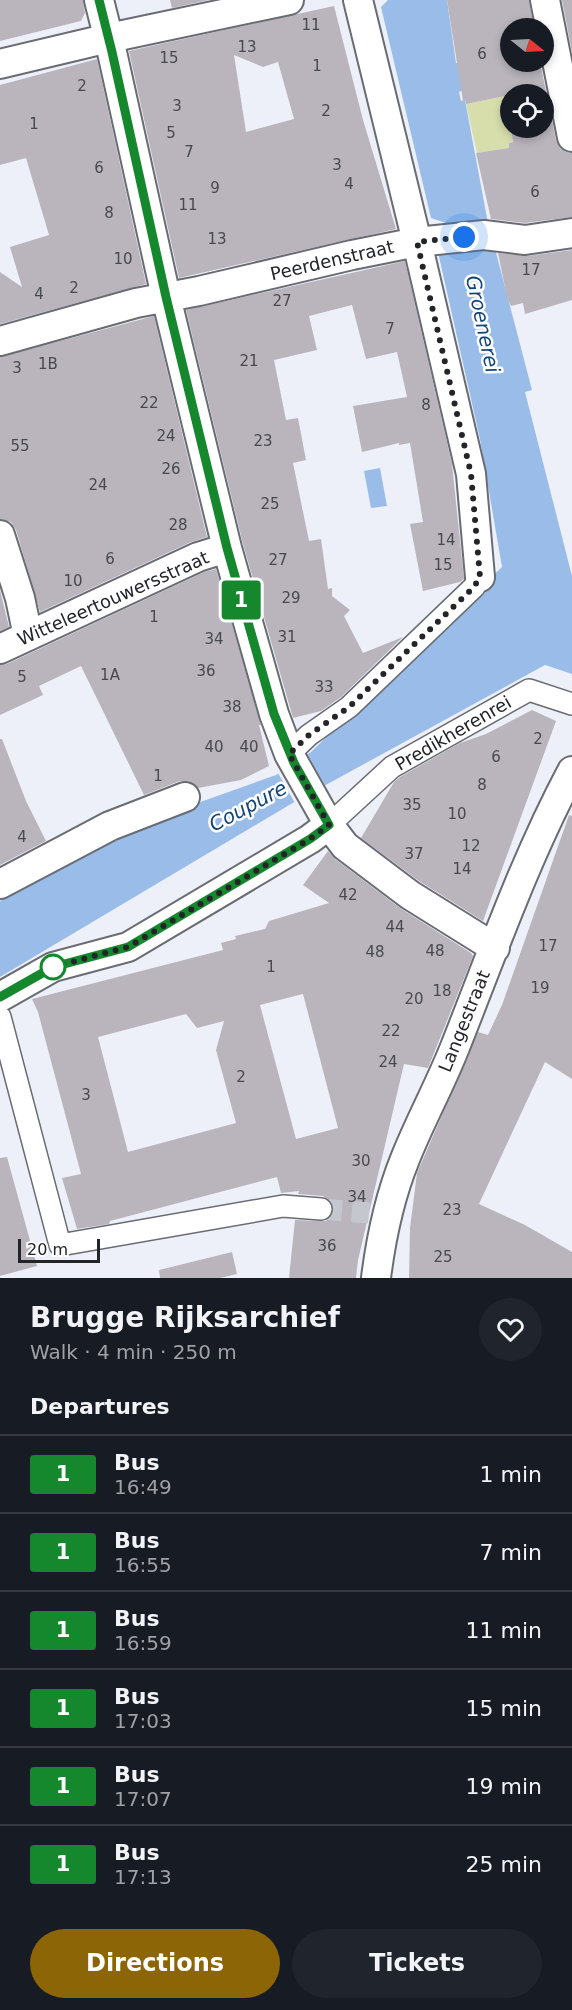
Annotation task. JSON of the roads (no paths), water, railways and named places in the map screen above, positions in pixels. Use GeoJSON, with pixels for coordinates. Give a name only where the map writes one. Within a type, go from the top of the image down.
{"type":"FeatureCollection","features":[{"type":"Feature","properties":{"kind":"street"},"geometry":{"type":"LineString","coordinates":[[99,0],[166,297],[227,548],[274,714],[291,758],[329,825],[345,846],[410,895],[495,948]]}},
{"type":"Feature","properties":{"kind":"street"},"geometry":{"type":"LineString","coordinates":[[0,64],[109,38],[289,0]]}},
{"type":"Feature","properties":{"kind":"street"},"geometry":{"type":"LineString","coordinates":[[291,758],[309,735],[349,707],[474,587],[480,577],[471,474],[430,240],[358,0]]}},
{"type":"Feature","properties":{"kind":"street"},"geometry":{"type":"LineString","coordinates":[[545,0],[562,38],[572,137]]}},
{"type":"Feature","properties":{"kind":"street","name":"Peerdenstraat"},"geometry":{"type":"LineString","coordinates":[[0,341],[136,303],[430,240],[494,235],[525,240],[572,233]]}},
{"type":"Feature","properties":{"kind":"street"},"geometry":{"type":"LineString","coordinates":[[0,535],[20,598],[28,636]]}},
{"type":"Feature","properties":{"kind":"street","name":"Witteleertouwersstraat"},"geometry":{"type":"LineString","coordinates":[[0,649],[198,557],[227,548]]}},
{"type":"Feature","properties":{"kind":"street","name":"Predikherenrei"},"geometry":{"type":"LineString","coordinates":[[0,997],[53,967],[128,947],[310,839],[329,825],[392,767],[529,690],[572,704]]}},
{"type":"Feature","properties":{"kind":"street","name":"Langestraat"},"geometry":{"type":"LineString","coordinates":[[376,1278],[379,1253],[379,1215],[453,1052],[525,869],[564,807],[572,771]]}},
{"type":"Feature","properties":{"kind":"street"},"geometry":{"type":"LineString","coordinates":[[0,884],[110,826],[185,797]]}},
{"type":"Feature","properties":{"kind":"street"},"geometry":{"type":"LineString","coordinates":[[0,1017],[60,1245],[283,1206],[321,1209]]}},
{"type":"Feature","properties":{"kind":"water"},"geometry":{"type":"Polygon","coordinates":[[[388,0],[447,0],[456,63],[458,63],[463,90],[459,92],[461,101],[465,100],[487,218],[532,390],[525,392],[572,576],[572,674],[545,665],[291,804],[0,977],[0,901],[136,828],[175,811],[276,775],[311,752],[502,567],[480,439],[438,252],[452,225],[431,218],[381,7],[388,0]]]}},
{"type":"Feature","properties":{"kind":"water"},"geometry":{"type":"Polygon","coordinates":[[[380,468],[387,506],[371,508],[364,471],[380,468]]]}},
{"type":"Feature","properties":{"kind":"tunnel"},"geometry":{"type":"LineString","coordinates":[[321,1209],[369,1213]]}},
{"type":"Feature","properties":{"kind":"water label","name":"Groenerei"},"geometry":{"type":"Point","coordinates":[483,324]}},
{"type":"Feature","properties":{"kind":"water label","name":"Coupure"},"geometry":{"type":"Point","coordinates":[248,806]}}]}
